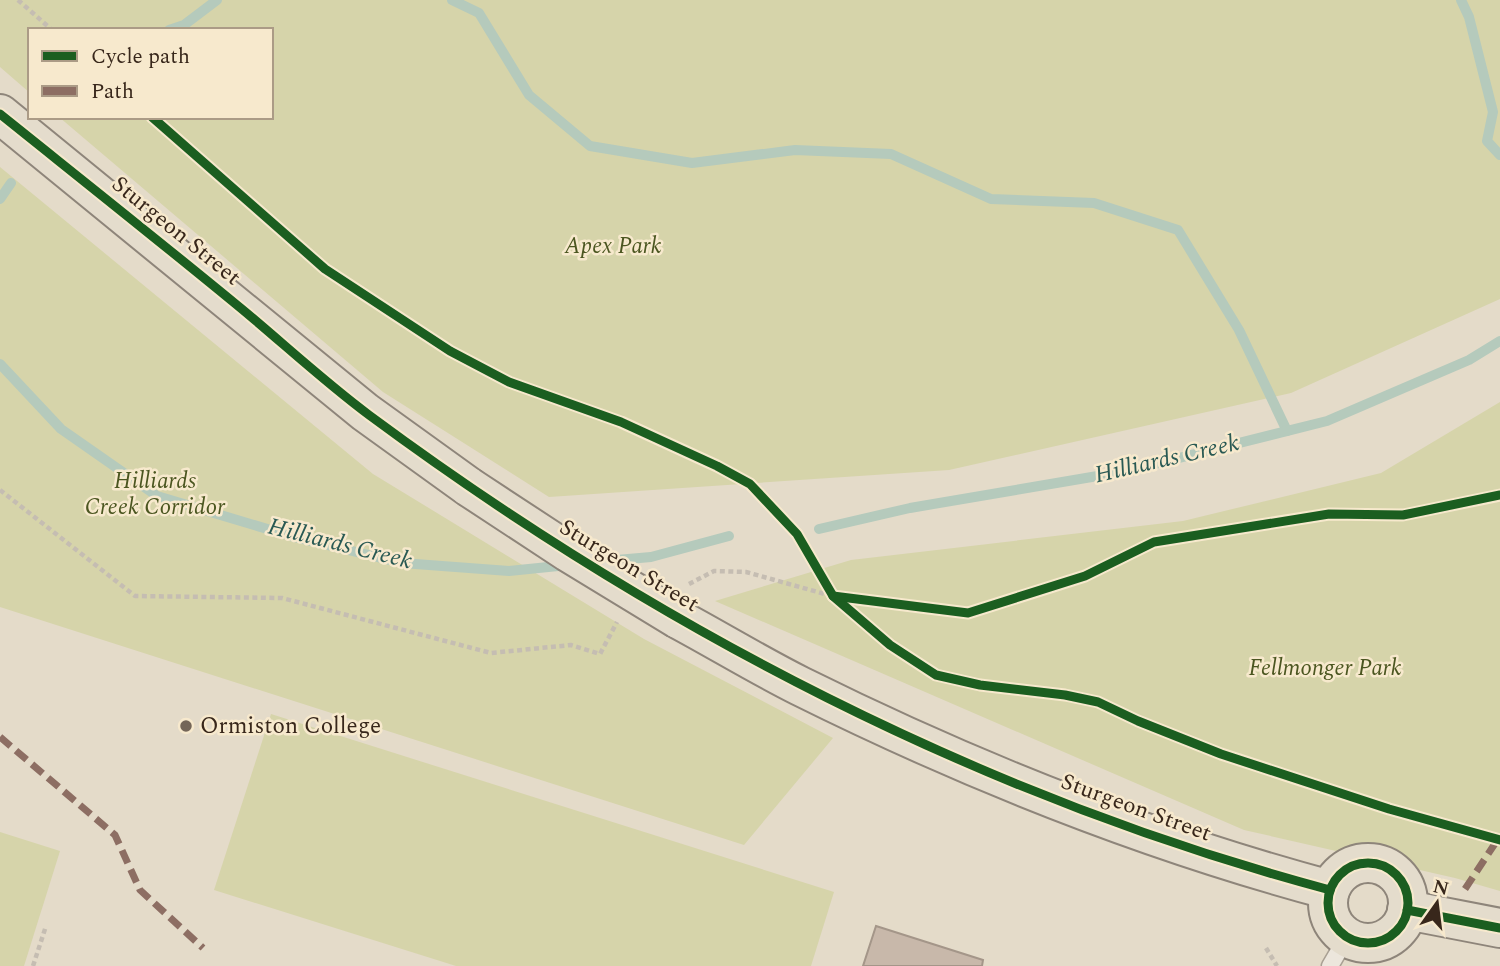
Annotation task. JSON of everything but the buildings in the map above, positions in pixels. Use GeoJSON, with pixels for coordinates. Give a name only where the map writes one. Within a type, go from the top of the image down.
{"type":"FeatureCollection","features":[{"type":"Feature","properties":{"kind":"main road","name":"Sturgeon Street"},"geometry":{"type":"LineString","coordinates":[[0,114],[365,412],[469,487],[678,619],[798,685],[913,739],[1045,796],[1163,841],[1330,890]]}},
{"type":"Feature","properties":{"kind":"main road"},"geometry":{"type":"LineString","coordinates":[[1358,864],[1383,866],[1403,884],[1407,897],[1403,922],[1395,932],[1384,939],[1372,943],[1359,942],[1339,952],[1337,928],[1330,917],[1328,904],[1330,890],[1345,870],[1358,864]]}},
{"type":"Feature","properties":{"kind":"main road"},"geometry":{"type":"LineString","coordinates":[[1407,910],[1500,928]]}},
{"type":"Feature","properties":{"kind":"path"},"geometry":{"type":"LineString","coordinates":[[18,0],[50,28]]}},
{"type":"Feature","properties":{"kind":"path"},"geometry":{"type":"LineString","coordinates":[[154,119],[325,269],[450,351],[509,382],[621,422],[750,484],[797,534],[833,596],[890,645],[936,675],[981,685],[1065,695],[1098,702],[1221,754],[1389,809],[1500,840]]}},
{"type":"Feature","properties":{"kind":"path"},"geometry":{"type":"LineString","coordinates":[[0,490],[135,596],[282,598],[491,653],[571,645],[600,654]]}},
{"type":"Feature","properties":{"kind":"path"},"geometry":{"type":"LineString","coordinates":[[33,966],[46,926]]}},
{"type":"Feature","properties":{"kind":"path"},"geometry":{"type":"LineString","coordinates":[[1266,948],[1277,966]]}},
{"type":"Feature","properties":{"kind":"green space","name":"Apex Park"},"geometry":{"type":"Polygon","coordinates":[[[0,0],[1500,0],[1500,299],[1291,393],[949,470],[549,497],[383,392],[61,119],[273,119],[273,28],[28,28],[28,91],[0,67],[0,0]]]}},
{"type":"Feature","properties":{"kind":"green space","name":"Hilliards Creek Corridor"},"geometry":{"type":"Polygon","coordinates":[[[0,167],[373,474],[644,639],[833,738],[744,845],[0,607],[0,167]]]}},
{"type":"Feature","properties":{"kind":"green space","name":"Fellmonger Park"},"geometry":{"type":"Polygon","coordinates":[[[1500,402],[1500,891],[1455,878],[1244,830],[715,601],[851,560],[1183,521],[1381,473],[1500,402]]]}},
{"type":"Feature","properties":{"kind":"green space"},"geometry":{"type":"Polygon","coordinates":[[[271,714],[834,892],[811,966],[456,966],[214,890],[271,714]]]}},
{"type":"Feature","properties":{"kind":"green space"},"geometry":{"type":"Polygon","coordinates":[[[0,832],[60,851],[24,966],[0,966],[0,832]]]}},
{"type":"Feature","properties":{"kind":"waterway"},"geometry":{"type":"LineString","coordinates":[[175,28],[184,25],[217,0]]}},
{"type":"Feature","properties":{"kind":"waterway"},"geometry":{"type":"LineString","coordinates":[[452,0],[479,13],[529,95],[590,146],[692,163],[795,150],[891,154],[991,199],[1094,203],[1178,230],[1239,330],[1287,431]]}},
{"type":"Feature","properties":{"kind":"waterway"},"geometry":{"type":"LineString","coordinates":[[1461,0],[1469,17],[1493,112],[1487,141],[1500,155]]}},
{"type":"Feature","properties":{"kind":"waterway"},"geometry":{"type":"LineString","coordinates":[[0,199],[11,183]]}},
{"type":"Feature","properties":{"kind":"waterway","name":"Hilliards Creek"},"geometry":{"type":"LineString","coordinates":[[819,529],[910,508],[1127,471],[1327,421],[1469,360],[1500,341]]}},
{"type":"Feature","properties":{"kind":"waterway","name":"Hilliards Creek"},"geometry":{"type":"LineString","coordinates":[[0,364],[61,429],[157,496],[294,537],[402,563],[509,571],[568,565]]}},
{"type":"Feature","properties":{"kind":"waterway","name":"Hilliards Creek"},"geometry":{"type":"LineString","coordinates":[[605,561],[651,557],[729,536]]}},
{"type":"Feature","properties":{"kind":"marked path"},"geometry":{"type":"LineString","coordinates":[[0,737],[115,835],[140,890],[203,948]]}},
{"type":"Feature","properties":{"kind":"marked path"},"geometry":{"type":"LineString","coordinates":[[1465,889],[1498,839]]}},
{"type":"Feature","properties":{"kind":"cycle path"},"geometry":{"type":"LineString","coordinates":[[0,114],[213,285],[369,415],[479,493],[592,566],[708,635],[827,698],[949,755],[1074,807],[1201,852],[1330,890]]}},
{"type":"Feature","properties":{"kind":"cycle path"},"geometry":{"type":"LineString","coordinates":[[154,119],[325,269],[450,351],[509,382],[621,422],[750,484],[797,534],[833,596],[890,645],[936,675],[980,685],[1065,695],[1098,702],[1221,754],[1389,809],[1500,840]]}},
{"type":"Feature","properties":{"kind":"cycle path"},"geometry":{"type":"LineString","coordinates":[[833,596],[968,613],[1085,576],[1154,542],[1329,514],[1403,515],[1500,495]]}},
{"type":"Feature","properties":{"kind":"cycle path"},"geometry":{"type":"LineString","coordinates":[[1368,863],[1383,866],[1396,875],[1405,888],[1408,903],[1405,918],[1396,931],[1383,940],[1368,943],[1353,940],[1340,931],[1331,918],[1328,903],[1331,888],[1340,875],[1353,866],[1368,863]]}},
{"type":"Feature","properties":{"kind":"cycle path"},"geometry":{"type":"LineString","coordinates":[[1407,910],[1500,928]]}},
{"type":"Feature","properties":{"kind":"place","name":"Ormiston College"},"geometry":{"type":"Point","coordinates":[186,726]}}]}
